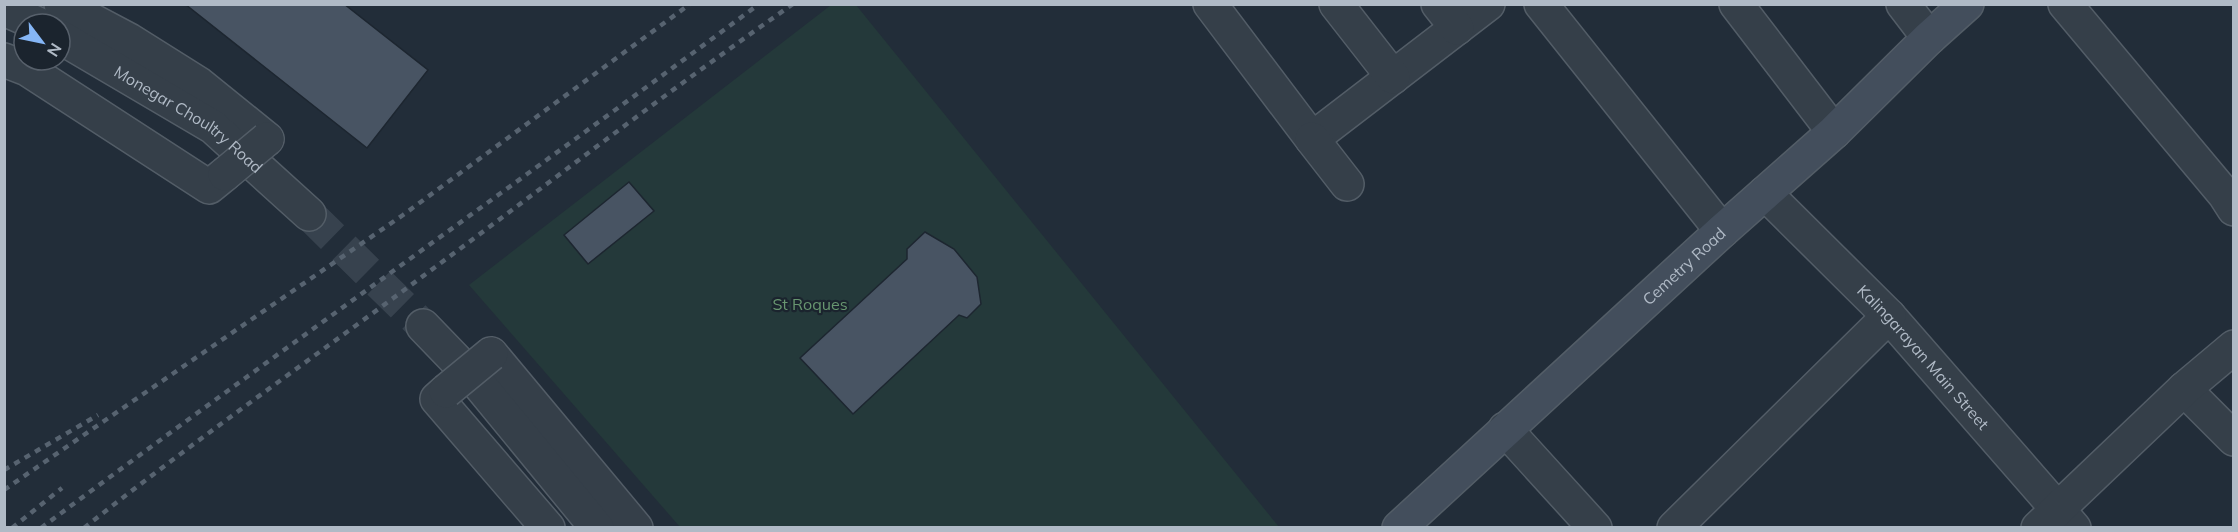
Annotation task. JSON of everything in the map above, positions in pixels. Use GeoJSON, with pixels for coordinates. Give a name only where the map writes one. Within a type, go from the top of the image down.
{"type":"FeatureCollection","features":[{"type":"Feature","properties":{"kind":"main road","name":"Cemetry Road"},"geometry":{"type":"LineString","coordinates":[[1399,528],[1722,231],[1834,132],[1929,38],[1967,4]]}},
{"type":"Feature","properties":{"kind":"street"},"geometry":{"type":"LineString","coordinates":[[4,60],[27,69],[209,188],[267,139],[199,84],[129,40],[61,4]]}},
{"type":"Feature","properties":{"kind":"street"},"geometry":{"type":"LineString","coordinates":[[1210,4],[1347,184]]}},
{"type":"Feature","properties":{"kind":"street"},"geometry":{"type":"LineString","coordinates":[[1336,4],[1393,77]]}},
{"type":"Feature","properties":{"kind":"street"},"geometry":{"type":"LineString","coordinates":[[1312,139],[1393,77],[1448,16],[1488,4]]}},
{"type":"Feature","properties":{"kind":"street"},"geometry":{"type":"LineString","coordinates":[[1541,4],[1722,231]]}},
{"type":"Feature","properties":{"kind":"street"},"geometry":{"type":"LineString","coordinates":[[1736,4],[1834,132]]}},
{"type":"Feature","properties":{"kind":"street"},"geometry":{"type":"LineString","coordinates":[[1903,4],[1929,38]]}},
{"type":"Feature","properties":{"kind":"street"},"geometry":{"type":"LineString","coordinates":[[2065,4],[2231,197]]}},
{"type":"Feature","properties":{"kind":"street","name":"Monegar Choultry Road"},"geometry":{"type":"LineString","coordinates":[[72,44],[213,127],[309,214]]}},
{"type":"Feature","properties":{"kind":"street","name":"Kalingarayan Main Street"},"geometry":{"type":"LineString","coordinates":[[1765,193],[1889,316],[2056,521]]}},
{"type":"Feature","properties":{"kind":"street"},"geometry":{"type":"LineString","coordinates":[[1674,528],[1889,316]]}},
{"type":"Feature","properties":{"kind":"street"},"geometry":{"type":"LineString","coordinates":[[423,327],[478,383],[597,528]]}},
{"type":"Feature","properties":{"kind":"street"},"geometry":{"type":"LineString","coordinates":[[2056,521],[2184,389],[2234,347]]}},
{"type":"Feature","properties":{"kind":"street"},"geometry":{"type":"LineString","coordinates":[[548,528],[437,399],[491,354],[636,528]]}},
{"type":"Feature","properties":{"kind":"street"},"geometry":{"type":"LineString","coordinates":[[2184,389],[2234,439]]}},
{"type":"Feature","properties":{"kind":"street"},"geometry":{"type":"LineString","coordinates":[[1505,429],[1595,528]]}},
{"type":"Feature","properties":{"kind":"green space","name":"St Roques"},"geometry":{"type":"Polygon","coordinates":[[[831,5],[856,5],[1279,527],[680,527],[469,285],[831,5]]]}},
{"type":"Feature","properties":{"kind":"building"},"geometry":{"type":"Polygon","coordinates":[[[185,4],[344,4],[428,70],[367,148],[185,4]]]}},
{"type":"Feature","properties":{"kind":"building"},"geometry":{"type":"Polygon","coordinates":[[[629,182],[654,211],[588,264],[564,235],[629,182]]]}},
{"type":"Feature","properties":{"kind":"building"},"geometry":{"type":"Polygon","coordinates":[[[925,232],[954,249],[977,277],[981,304],[967,318],[959,315],[853,414],[800,358],[907,259],[907,249],[925,232]]]}},
{"type":"Feature","properties":{"kind":"tunnel"},"geometry":{"type":"LineString","coordinates":[[309,214],[423,326]]}},
{"type":"Feature","properties":{"kind":"railway"},"geometry":{"type":"LineString","coordinates":[[4,490],[403,215],[690,4]]}},
{"type":"Feature","properties":{"kind":"railway"},"geometry":{"type":"LineString","coordinates":[[41,528],[759,4]]}},
{"type":"Feature","properties":{"kind":"railway"},"geometry":{"type":"LineString","coordinates":[[84,528],[215,428],[793,4]]}},
{"type":"Feature","properties":{"kind":"railway"},"geometry":{"type":"LineString","coordinates":[[4,470],[98,415]]}},
{"type":"Feature","properties":{"kind":"railway"},"geometry":{"type":"LineString","coordinates":[[12,528],[62,488]]}}]}
